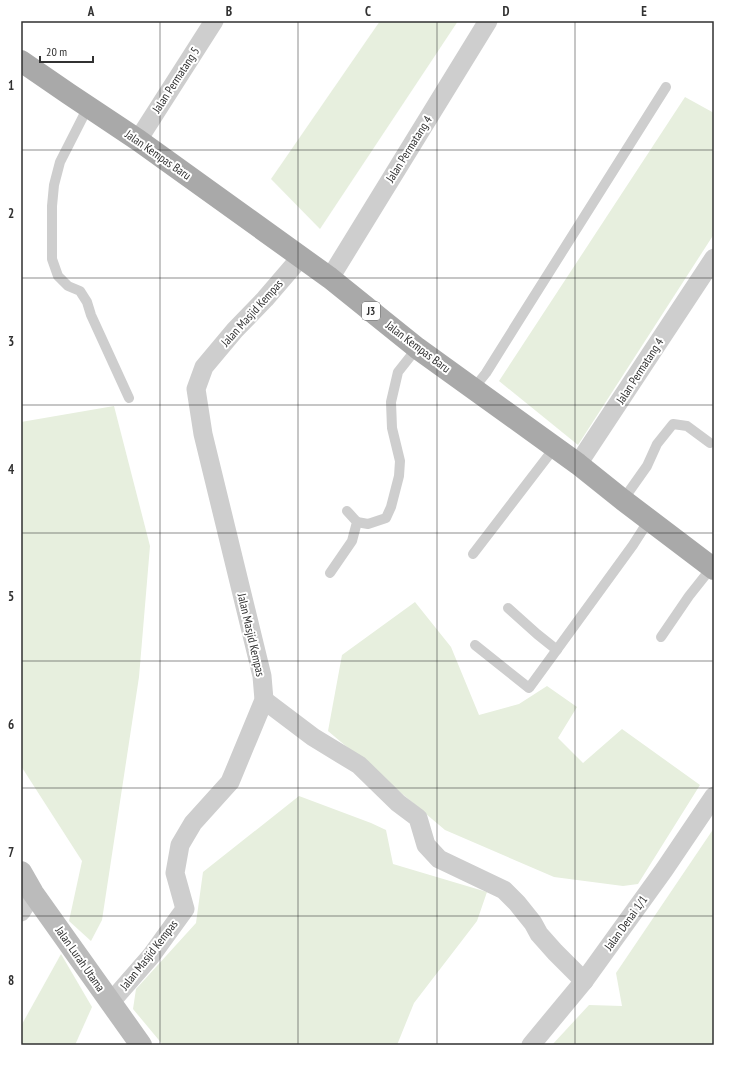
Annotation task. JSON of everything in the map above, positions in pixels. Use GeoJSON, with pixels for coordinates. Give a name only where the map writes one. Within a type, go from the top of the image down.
{"type":"FeatureCollection","features":[{"type":"Feature","properties":{"kind":"main road","name":"Jalan Kempas Baru"},"geometry":{"type":"LineString","coordinates":[[21,61],[138,140],[330,278],[417,348],[578,464],[713,568]]}},
{"type":"Feature","properties":{"kind":"street","name":"Jalan Permatang 5"},"geometry":{"type":"LineString","coordinates":[[138,140],[214,21]]}},
{"type":"Feature","properties":{"kind":"street","name":"Jalan Permatang 4"},"geometry":{"type":"LineString","coordinates":[[330,278],[488,21]]}},
{"type":"Feature","properties":{"kind":"street","name":"Jalan Masjid Kempas"},"geometry":{"type":"LineString","coordinates":[[110,1003],[151,956],[185,909],[175,873],[180,845],[193,823],[230,782],[264,700],[262,676],[203,434],[196,389],[204,367],[235,330],[265,299],[301,257]]}},
{"type":"Feature","properties":{"kind":"street","name":"Jalan Permatang 4"},"geometry":{"type":"LineString","coordinates":[[578,464],[714,258]]}},
{"type":"Feature","properties":{"kind":"street"},"geometry":{"type":"LineString","coordinates":[[264,700],[313,736],[359,766],[398,803],[418,818],[426,845],[439,859],[504,890],[517,903],[554,952],[584,981]]}},
{"type":"Feature","properties":{"kind":"street","name":"Jalan Denai 1/1"},"geometry":{"type":"LineString","coordinates":[[531,1045],[584,981],[664,870],[714,796]]}},
{"type":"Feature","properties":{"kind":"street","name":"Jalan Lurah Utama"},"geometry":{"type":"LineString","coordinates":[[21,872],[33,893],[141,1045]]}},
{"type":"Feature","properties":{"kind":"street"},"geometry":{"type":"LineString","coordinates":[[21,912],[33,893]]}},
{"type":"Feature","properties":{"kind":"lane"},"geometry":{"type":"LineString","coordinates":[[474,388],[486,373],[518,323],[666,87]]}},
{"type":"Feature","properties":{"kind":"lane"},"geometry":{"type":"LineString","coordinates":[[88,107],[60,162],[54,185],[52,206],[52,258],[58,276],[68,286],[80,291],[87,302],[91,315],[129,398]]}},
{"type":"Feature","properties":{"kind":"lane"},"geometry":{"type":"LineString","coordinates":[[347,511],[357,522],[368,524],[386,518],[391,507],[399,476],[400,462],[392,428],[391,402],[398,372],[417,348]]}},
{"type":"Feature","properties":{"kind":"lane"},"geometry":{"type":"LineString","coordinates":[[623,500],[647,466],[657,444],[673,424],[687,426],[710,443]]}},
{"type":"Feature","properties":{"kind":"lane"},"geometry":{"type":"LineString","coordinates":[[474,554],[555,447]]}},
{"type":"Feature","properties":{"kind":"lane"},"geometry":{"type":"LineString","coordinates":[[476,644],[529,688],[633,545],[649,520]]}},
{"type":"Feature","properties":{"kind":"lane"},"geometry":{"type":"LineString","coordinates":[[330,573],[352,541],[357,522]]}},
{"type":"Feature","properties":{"kind":"lane"},"geometry":{"type":"LineString","coordinates":[[661,637],[690,596],[713,568]]}},
{"type":"Feature","properties":{"kind":"lane"},"geometry":{"type":"LineString","coordinates":[[508,608],[537,634],[558,650]]}},
{"type":"Feature","properties":{"kind":"green space"},"geometry":{"type":"Polygon","coordinates":[[[380,21],[458,21],[320,229],[271,179],[380,21]]]}},
{"type":"Feature","properties":{"kind":"green space"},"geometry":{"type":"Polygon","coordinates":[[[685,97],[714,113],[714,234],[578,445],[499,381],[685,97]]]}},
{"type":"Feature","properties":{"kind":"green space"},"geometry":{"type":"Polygon","coordinates":[[[114,406],[150,546],[139,677],[102,920],[91,941],[69,921],[82,861],[21,766],[21,422],[114,406]]]}},
{"type":"Feature","properties":{"kind":"green space"},"geometry":{"type":"Polygon","coordinates":[[[415,602],[451,647],[479,715],[519,704],[547,686],[577,707],[558,738],[583,763],[622,729],[700,785],[638,884],[623,886],[554,877],[445,830],[328,731],[342,655],[415,602]]]}},
{"type":"Feature","properties":{"kind":"green space"},"geometry":{"type":"Polygon","coordinates":[[[299,796],[386,830],[393,864],[487,892],[477,921],[414,1003],[397,1045],[163,1045],[133,1009],[136,989],[196,923],[203,872],[299,796]]]}},
{"type":"Feature","properties":{"kind":"green space"},"geometry":{"type":"Polygon","coordinates":[[[714,828],[714,1045],[552,1045],[589,1005],[622,1006],[616,973],[714,828]]]}},
{"type":"Feature","properties":{"kind":"green space"},"geometry":{"type":"Polygon","coordinates":[[[61,954],[92,1007],[75,1045],[21,1045],[21,1026],[61,954]]]}}]}
